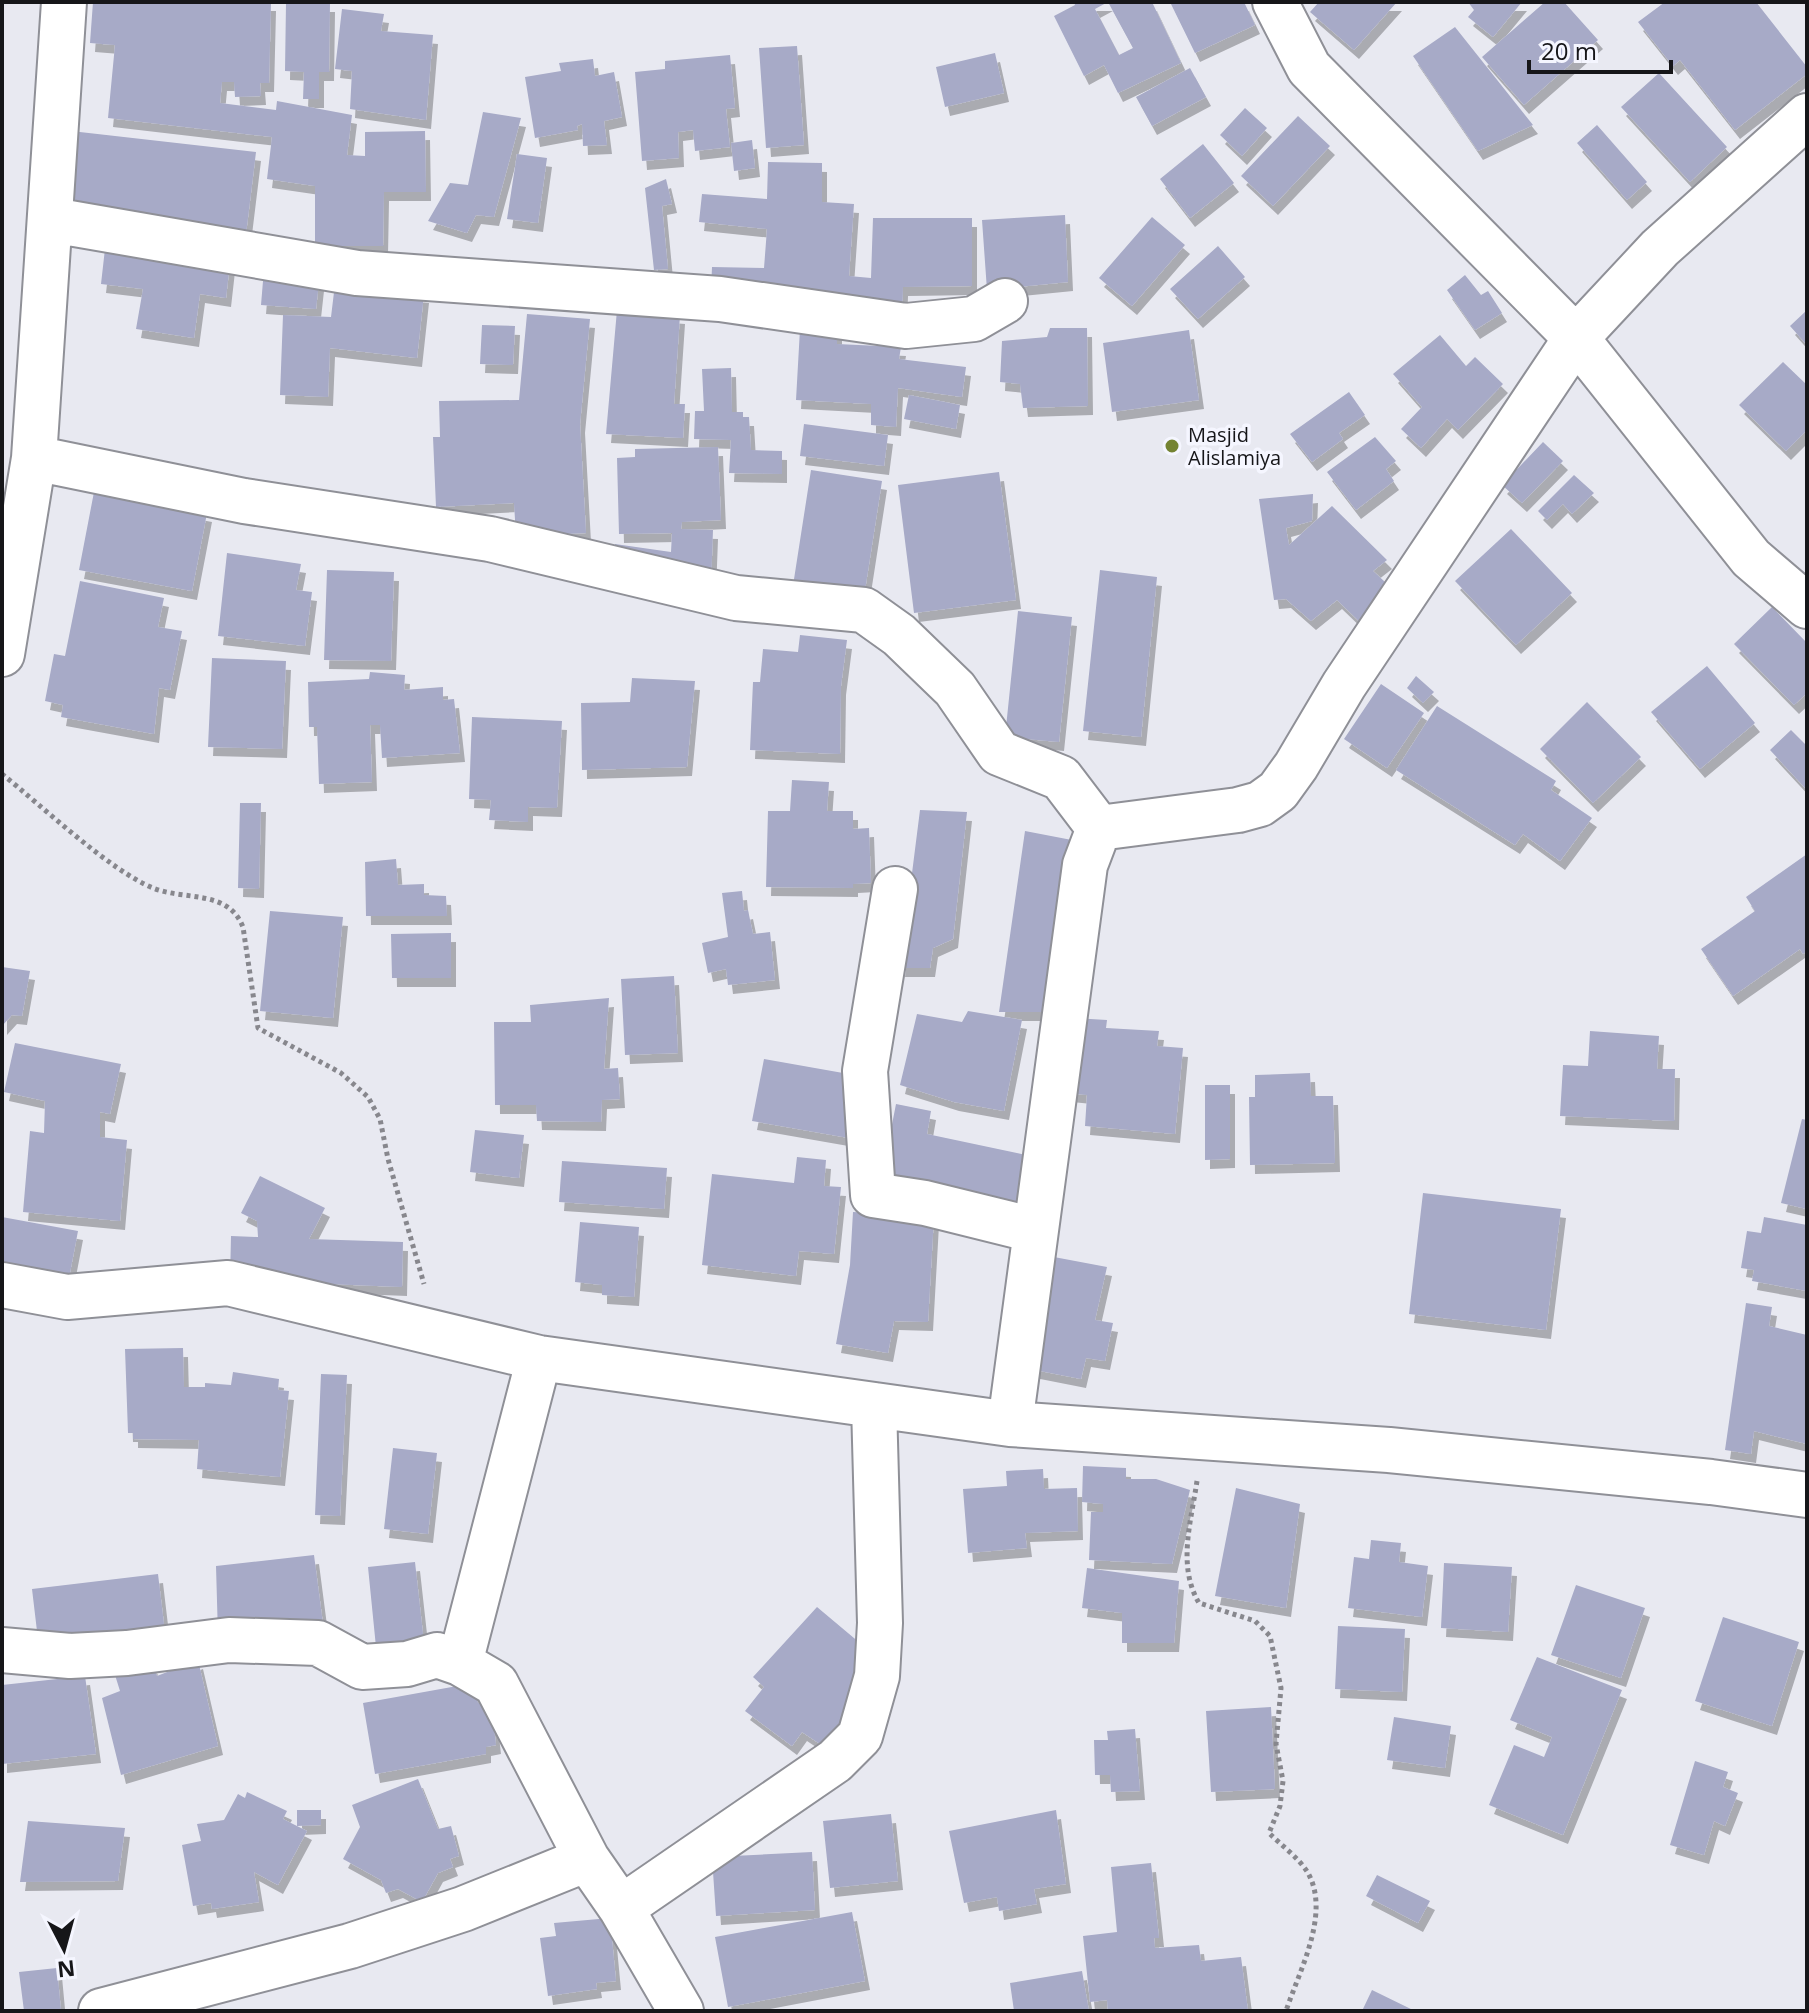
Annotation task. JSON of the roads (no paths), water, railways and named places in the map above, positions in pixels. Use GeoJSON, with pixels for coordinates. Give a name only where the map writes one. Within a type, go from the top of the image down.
{"type":"FeatureCollection","features":[{"type":"Feature","properties":{"kind":"street"},"geometry":{"type":"LineString","coordinates":[[2,654],[34,458],[64,2]]}},
{"type":"Feature","properties":{"kind":"street"},"geometry":{"type":"LineString","coordinates":[[1275,2],[1309,68],[1576,338],[1751,558],[1807,606]]}},
{"type":"Feature","properties":{"kind":"street"},"geometry":{"type":"LineString","coordinates":[[1099,828],[1238,810],[1260,804],[1278,791],[1344,685],[1576,338],[1660,248],[1805,121]]}},
{"type":"Feature","properties":{"kind":"street"},"geometry":{"type":"LineString","coordinates":[[52,220],[357,273],[720,299],[906,326],[974,319],[1005,301]]}},
{"type":"Feature","properties":{"kind":"street"},"geometry":{"type":"LineString","coordinates":[[34,458],[244,501],[490,539],[736,598],[864,610],[899,635],[955,689],[999,753],[1061,778],[1099,828]]}},
{"type":"Feature","properties":{"kind":"street"},"geometry":{"type":"LineString","coordinates":[[1010,1424],[1085,865],[1099,828]]}},
{"type":"Feature","properties":{"kind":"street"},"geometry":{"type":"LineString","coordinates":[[895,889],[865,1071],[873,1195],[925,1203],[1034,1230]]}},
{"type":"Feature","properties":{"kind":"street"},"geometry":{"type":"LineString","coordinates":[[2,1285],[67,1297],[228,1283],[438,1331],[539,1358],[1010,1424],[1405,1452],[1711,1482],[1807,1495]]}},
{"type":"Feature","properties":{"kind":"street"},"geometry":{"type":"LineString","coordinates":[[460,1663],[539,1358]]}},
{"type":"Feature","properties":{"kind":"street"},"geometry":{"type":"LineString","coordinates":[[621,1908],[835,1761],[860,1736],[877,1676],[880,1623],[874,1405]]}},
{"type":"Feature","properties":{"kind":"street"},"geometry":{"type":"LineString","coordinates":[[2,1650],[70,1656],[127,1653],[229,1640],[318,1643],[362,1667],[407,1664],[437,1655],[460,1663],[496,1684],[587,1859],[621,1908],[681,2011]]}},
{"type":"Feature","properties":{"kind":"street"},"geometry":{"type":"LineString","coordinates":[[101,2011],[350,1946],[463,1909],[587,1859]]}},
{"type":"Feature","properties":{"kind":"place","name":"Masjid Alislamiya"},"geometry":{"type":"Point","coordinates":[1172,446]}}]}
